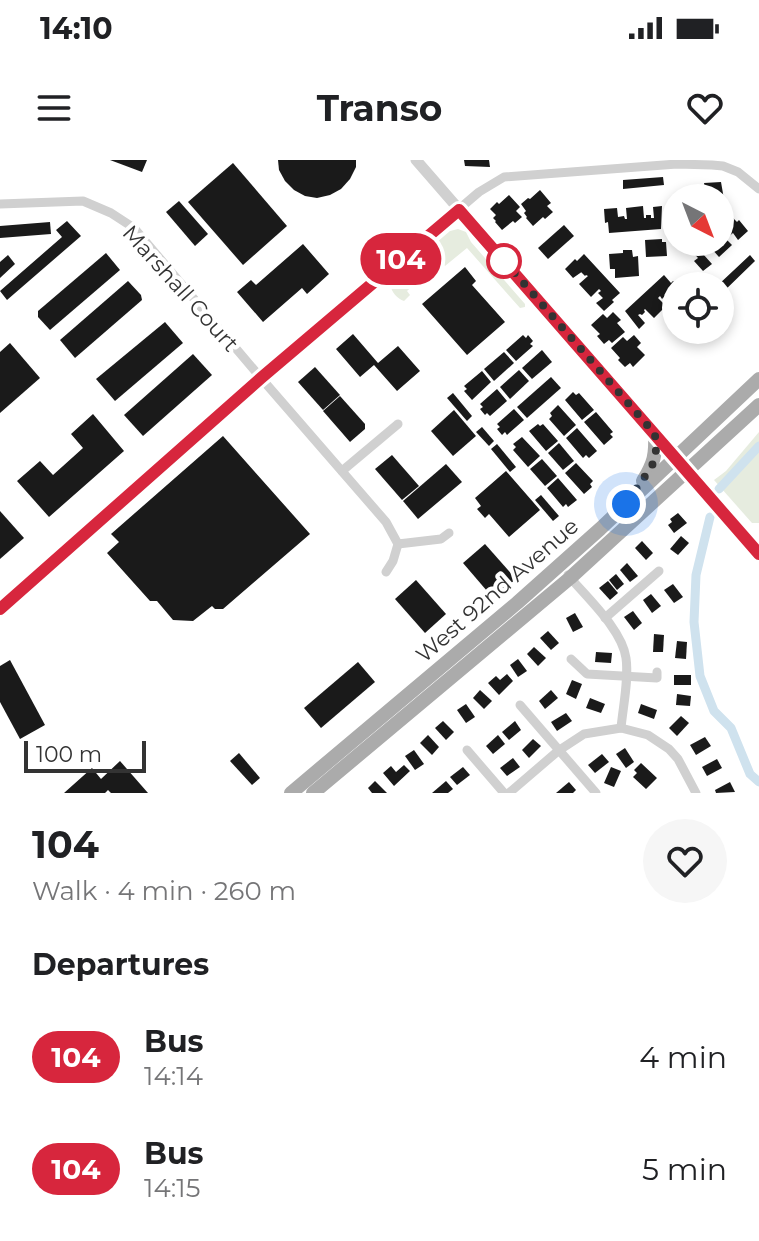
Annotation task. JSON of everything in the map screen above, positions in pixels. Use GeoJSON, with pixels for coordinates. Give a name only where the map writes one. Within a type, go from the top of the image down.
{"type":"FeatureCollection","features":[{"type":"Feature","properties":{"kind":"main road","name":"West 92nd Avenue"},"geometry":{"type":"LineString","coordinates":[[291,793],[560,566],[759,379]]}},
{"type":"Feature","properties":{"kind":"main road","name":"West 92nd Avenue"},"geometry":{"type":"LineString","coordinates":[[313,793],[570,578],[759,405]]}},
{"type":"Feature","properties":{"kind":"main road"},"geometry":{"type":"LineString","coordinates":[[626,504],[652,466],[656,453],[655,434]]}},
{"type":"Feature","properties":{"kind":"street"},"geometry":{"type":"LineString","coordinates":[[416,160],[759,554]]}},
{"type":"Feature","properties":{"kind":"street"},"geometry":{"type":"LineString","coordinates":[[0,609],[261,378],[479,192],[504,177],[677,164],[712,165],[738,172],[759,189]]}},
{"type":"Feature","properties":{"kind":"street","name":"Marshall Court"},"geometry":{"type":"LineString","coordinates":[[0,204],[83,201],[111,213],[134,228],[386,522],[398,544]]}},
{"type":"Feature","properties":{"kind":"street"},"geometry":{"type":"LineString","coordinates":[[342,471],[398,424]]}},
{"type":"Feature","properties":{"kind":"street"},"geometry":{"type":"LineString","coordinates":[[386,572],[398,544],[441,539],[449,533]]}},
{"type":"Feature","properties":{"kind":"street"},"geometry":{"type":"LineString","coordinates":[[560,566],[605,618],[624,648],[627,661],[621,728]]}},
{"type":"Feature","properties":{"kind":"street"},"geometry":{"type":"LineString","coordinates":[[605,618],[659,571]]}},
{"type":"Feature","properties":{"kind":"street"},"geometry":{"type":"LineString","coordinates":[[571,659],[587,674],[657,678],[657,672]]}},
{"type":"Feature","properties":{"kind":"street"},"geometry":{"type":"LineString","coordinates":[[520,705],[596,793]]}},
{"type":"Feature","properties":{"kind":"street"},"geometry":{"type":"LineString","coordinates":[[467,750],[506,793],[584,734],[621,728],[648,735],[669,749],[685,770],[696,793]]}},
{"type":"Feature","properties":{"kind":"shaded area"},"geometry":{"type":"Polygon","coordinates":[[[458,229],[466,232],[525,307],[520,308],[467,248],[445,266],[440,261],[407,291],[410,295],[404,301],[394,294],[391,284],[394,279],[450,231],[458,229]]]}},
{"type":"Feature","properties":{"kind":"shaded area"},"geometry":{"type":"Polygon","coordinates":[[[759,432],[759,523],[752,523],[714,480],[726,471],[759,432]]]}},
{"type":"Feature","properties":{"kind":"building"},"geometry":{"type":"Polygon","coordinates":[[[110,160],[147,160],[142,172],[110,160]]]}},
{"type":"Feature","properties":{"kind":"building"},"geometry":{"type":"Polygon","coordinates":[[[278,160],[356,160],[356,167],[341,189],[317,198],[294,190],[279,170],[278,160]]]}},
{"type":"Feature","properties":{"kind":"building"},"geometry":{"type":"Polygon","coordinates":[[[464,160],[489,160],[490,167],[465,166],[464,160]]]}},
{"type":"Feature","properties":{"kind":"building"},"geometry":{"type":"Polygon","coordinates":[[[233,163],[287,226],[243,265],[188,202],[233,163]]]}},
{"type":"Feature","properties":{"kind":"building"},"geometry":{"type":"Polygon","coordinates":[[[663,177],[664,184],[623,189],[623,180],[663,177]]]}},
{"type":"Feature","properties":{"kind":"building"},"geometry":{"type":"Polygon","coordinates":[[[540,190],[551,203],[547,206],[553,212],[533,226],[521,204],[540,190]]]}},
{"type":"Feature","properties":{"kind":"building"},"geometry":{"type":"Polygon","coordinates":[[[509,195],[520,207],[516,211],[522,217],[502,230],[490,209],[509,195]]]}},
{"type":"Feature","properties":{"kind":"building"},"geometry":{"type":"Polygon","coordinates":[[[179,201],[208,234],[195,246],[166,212],[179,201]]]}},
{"type":"Feature","properties":{"kind":"building"},"geometry":{"type":"Polygon","coordinates":[[[643,206],[644,218],[651,215],[654,218],[653,207],[662,206],[661,229],[609,233],[604,209],[617,208],[618,217],[627,219],[626,208],[643,206]]]}},
{"type":"Feature","properties":{"kind":"building"},"geometry":{"type":"Polygon","coordinates":[[[734,219],[739,220],[748,231],[738,240],[734,234],[734,219]]]}},
{"type":"Feature","properties":{"kind":"building"},"geometry":{"type":"Polygon","coordinates":[[[67,221],[81,236],[7,300],[0,291],[62,237],[56,230],[67,221]]]}},
{"type":"Feature","properties":{"kind":"building"},"geometry":{"type":"Polygon","coordinates":[[[50,222],[51,234],[0,238],[0,226],[50,222]]]}},
{"type":"Feature","properties":{"kind":"building"},"geometry":{"type":"Polygon","coordinates":[[[564,225],[574,236],[548,259],[538,248],[564,225]]]}},
{"type":"Feature","properties":{"kind":"building"},"geometry":{"type":"Polygon","coordinates":[[[662,239],[662,256],[667,256],[646,257],[645,240],[662,239]]]}},
{"type":"Feature","properties":{"kind":"building"},"geometry":{"type":"Polygon","coordinates":[[[303,244],[329,274],[307,294],[302,288],[263,322],[237,292],[251,280],[256,285],[303,244]]]}},
{"type":"Feature","properties":{"kind":"building"},"geometry":{"type":"Polygon","coordinates":[[[623,250],[632,250],[633,257],[638,256],[639,276],[615,278],[615,269],[610,269],[609,254],[623,253],[623,250]]]}},
{"type":"Feature","properties":{"kind":"building"},"geometry":{"type":"Polygon","coordinates":[[[106,253],[120,270],[50,330],[38,317],[38,311],[106,253]]]}},
{"type":"Feature","properties":{"kind":"building"},"geometry":{"type":"Polygon","coordinates":[[[584,254],[620,293],[604,311],[596,303],[603,298],[598,293],[601,291],[599,289],[591,297],[579,284],[588,276],[581,272],[573,278],[565,269],[584,254]]]}},
{"type":"Feature","properties":{"kind":"building"},"geometry":{"type":"Polygon","coordinates":[[[8,255],[15,264],[0,278],[0,262],[8,255]]]}},
{"type":"Feature","properties":{"kind":"building"},"geometry":{"type":"Polygon","coordinates":[[[750,255],[755,261],[734,281],[732,272],[750,255]]]}},
{"type":"Feature","properties":{"kind":"building"},"geometry":{"type":"Polygon","coordinates":[[[696,256],[705,256],[712,264],[703,271],[694,261],[698,258],[696,256]]]}},
{"type":"Feature","properties":{"kind":"building"},"geometry":{"type":"Polygon","coordinates":[[[465,267],[476,281],[472,285],[505,322],[467,355],[422,304],[465,267]]]}},
{"type":"Feature","properties":{"kind":"building"},"geometry":{"type":"Polygon","coordinates":[[[662,277],[662,299],[660,296],[658,298],[662,302],[662,310],[654,318],[645,309],[642,315],[638,315],[645,323],[639,329],[625,311],[662,277]]]}},
{"type":"Feature","properties":{"kind":"building"},"geometry":{"type":"Polygon","coordinates":[[[128,281],[142,300],[75,358],[60,340],[128,281]]]}},
{"type":"Feature","properties":{"kind":"building"},"geometry":{"type":"Polygon","coordinates":[[[613,312],[621,320],[617,323],[625,332],[612,343],[609,340],[604,344],[591,325],[603,314],[607,318],[613,312]]]}},
{"type":"Feature","properties":{"kind":"building"},"geometry":{"type":"Polygon","coordinates":[[[165,322],[183,343],[115,401],[96,379],[165,322]]]}},
{"type":"Feature","properties":{"kind":"building"},"geometry":{"type":"Polygon","coordinates":[[[353,334],[378,363],[398,346],[420,371],[397,391],[374,365],[360,377],[336,349],[353,334]]]}},
{"type":"Feature","properties":{"kind":"building"},"geometry":{"type":"Polygon","coordinates":[[[523,335],[526,338],[528,335],[533,346],[516,361],[506,350],[523,335]]]}},
{"type":"Feature","properties":{"kind":"building"},"geometry":{"type":"Polygon","coordinates":[[[634,335],[641,343],[637,347],[645,355],[633,367],[630,363],[625,367],[611,348],[623,337],[627,341],[634,335]]]}},
{"type":"Feature","properties":{"kind":"building"},"geometry":{"type":"Polygon","coordinates":[[[10,343],[40,378],[0,413],[0,352],[10,343]]]}},
{"type":"Feature","properties":{"kind":"building"},"geometry":{"type":"Polygon","coordinates":[[[542,350],[552,362],[532,379],[522,368],[542,350]]]}},
{"type":"Feature","properties":{"kind":"building"},"geometry":{"type":"Polygon","coordinates":[[[504,352],[514,363],[494,381],[484,369],[504,352]]]}},
{"type":"Feature","properties":{"kind":"building"},"geometry":{"type":"Polygon","coordinates":[[[193,354],[212,375],[143,436],[124,415],[193,354]]]}},
{"type":"Feature","properties":{"kind":"building"},"geometry":{"type":"Polygon","coordinates":[[[315,367],[340,395],[323,410],[298,382],[315,367]]]}},
{"type":"Feature","properties":{"kind":"building"},"geometry":{"type":"Polygon","coordinates":[[[519,370],[529,381],[510,399],[500,387],[519,370]]]}},
{"type":"Feature","properties":{"kind":"building"},"geometry":{"type":"Polygon","coordinates":[[[482,371],[491,382],[472,400],[464,391],[467,389],[464,386],[482,371]]]}},
{"type":"Feature","properties":{"kind":"building"},"geometry":{"type":"Polygon","coordinates":[[[551,377],[561,388],[527,418],[517,407],[551,377]]]}},
{"type":"Feature","properties":{"kind":"building"},"geometry":{"type":"Polygon","coordinates":[[[497,389],[507,401],[490,416],[485,415],[480,404],[497,389]]]}},
{"type":"Feature","properties":{"kind":"building"},"geometry":{"type":"Polygon","coordinates":[[[573,392],[576,395],[579,393],[594,410],[582,420],[565,400],[573,392]]]}},
{"type":"Feature","properties":{"kind":"building"},"geometry":{"type":"Polygon","coordinates":[[[453,393],[472,416],[467,421],[447,398],[453,393]]]}},
{"type":"Feature","properties":{"kind":"building"},"geometry":{"type":"Polygon","coordinates":[[[340,396],[365,424],[365,429],[350,442],[323,411],[340,396]]]}},
{"type":"Feature","properties":{"kind":"building"},"geometry":{"type":"Polygon","coordinates":[[[558,405],[576,425],[564,436],[549,419],[552,416],[550,413],[558,405]]]}},
{"type":"Feature","properties":{"kind":"building"},"geometry":{"type":"Polygon","coordinates":[[[514,409],[524,420],[507,435],[505,432],[502,435],[497,424],[514,409]]]}},
{"type":"Feature","properties":{"kind":"building"},"geometry":{"type":"Polygon","coordinates":[[[454,410],[476,436],[453,456],[431,431],[454,410]]]}},
{"type":"Feature","properties":{"kind":"building"},"geometry":{"type":"Polygon","coordinates":[[[596,412],[613,432],[610,434],[613,437],[604,445],[584,422],[596,412]]]}},
{"type":"Feature","properties":{"kind":"building"},"geometry":{"type":"Polygon","coordinates":[[[93,414],[124,451],[49,517],[17,481],[40,461],[53,475],[83,448],[71,434],[93,414]]]}},
{"type":"Feature","properties":{"kind":"building"},"geometry":{"type":"Polygon","coordinates":[[[543,424],[558,441],[546,451],[529,431],[543,424]]]}},
{"type":"Feature","properties":{"kind":"building"},"geometry":{"type":"Polygon","coordinates":[[[482,427],[494,441],[489,446],[476,432],[482,427]]]}},
{"type":"Feature","properties":{"kind":"building"},"geometry":{"type":"Polygon","coordinates":[[[577,428],[597,451],[589,458],[586,455],[583,458],[566,438],[577,428]]]}},
{"type":"Feature","properties":{"kind":"building"},"geometry":{"type":"Polygon","coordinates":[[[223,436],[310,534],[223,609],[212,606],[193,621],[173,620],[157,601],[150,601],[107,553],[119,542],[111,534],[223,436]]]}},
{"type":"Feature","properties":{"kind":"building"},"geometry":{"type":"Polygon","coordinates":[[[522,437],[540,456],[528,467],[513,450],[516,447],[513,444],[522,437]]]}},
{"type":"Feature","properties":{"kind":"building"},"geometry":{"type":"Polygon","coordinates":[[[559,443],[574,461],[563,470],[548,453],[559,443]]]}},
{"type":"Feature","properties":{"kind":"building"},"geometry":{"type":"Polygon","coordinates":[[[497,444],[516,467],[510,472],[491,449],[497,444]]]}},
{"type":"Feature","properties":{"kind":"building"},"geometry":{"type":"Polygon","coordinates":[[[392,455],[419,486],[402,500],[375,469],[392,455]]]}},
{"type":"Feature","properties":{"kind":"building"},"geometry":{"type":"Polygon","coordinates":[[[542,459],[557,476],[545,486],[530,469],[542,459]]]}},
{"type":"Feature","properties":{"kind":"building"},"geometry":{"type":"Polygon","coordinates":[[[576,463],[593,481],[590,484],[592,487],[584,494],[565,473],[576,463]]]}},
{"type":"Feature","properties":{"kind":"building"},"geometry":{"type":"Polygon","coordinates":[[[446,464],[462,482],[418,519],[403,501],[446,464]]]}},
{"type":"Feature","properties":{"kind":"building"},"geometry":{"type":"Polygon","coordinates":[[[506,471],[540,510],[509,537],[489,514],[485,518],[477,509],[481,506],[475,498],[506,471]]]}},
{"type":"Feature","properties":{"kind":"building"},"geometry":{"type":"Polygon","coordinates":[[[558,478],[577,500],[568,507],[566,504],[563,507],[547,488],[558,478]]]}},
{"type":"Feature","properties":{"kind":"building"},"geometry":{"type":"Polygon","coordinates":[[[541,495],[559,516],[553,521],[535,500],[541,495]]]}},
{"type":"Feature","properties":{"kind":"building"},"geometry":{"type":"Polygon","coordinates":[[[0,511],[24,538],[0,559],[0,511]]]}},
{"type":"Feature","properties":{"kind":"building"},"geometry":{"type":"Polygon","coordinates":[[[678,513],[687,523],[674,533],[668,525],[678,513]]]}},
{"type":"Feature","properties":{"kind":"building"},"geometry":{"type":"Polygon","coordinates":[[[681,536],[689,543],[678,555],[670,549],[681,536]]]}},
{"type":"Feature","properties":{"kind":"building"},"geometry":{"type":"Polygon","coordinates":[[[642,541],[653,553],[646,560],[635,548],[642,541]]]}},
{"type":"Feature","properties":{"kind":"building"},"geometry":{"type":"Polygon","coordinates":[[[485,544],[516,579],[493,598],[463,563],[485,544]]]}},
{"type":"Feature","properties":{"kind":"building"},"geometry":{"type":"Polygon","coordinates":[[[627,563],[638,576],[630,582],[620,570],[627,563]]]}},
{"type":"Feature","properties":{"kind":"building"},"geometry":{"type":"Polygon","coordinates":[[[616,574],[624,584],[617,590],[609,580],[616,574]]]}},
{"type":"Feature","properties":{"kind":"building"},"geometry":{"type":"Polygon","coordinates":[[[416,580],[446,614],[425,633],[395,599],[416,580]]]}},
{"type":"Feature","properties":{"kind":"building"},"geometry":{"type":"Polygon","coordinates":[[[608,581],[618,593],[610,600],[599,588],[608,581]]]}},
{"type":"Feature","properties":{"kind":"building"},"geometry":{"type":"Polygon","coordinates":[[[673,584],[683,597],[674,603],[664,590],[673,584]]]}},
{"type":"Feature","properties":{"kind":"building"},"geometry":{"type":"Polygon","coordinates":[[[651,594],[661,606],[652,613],[643,600],[651,594]]]}},
{"type":"Feature","properties":{"kind":"building"},"geometry":{"type":"Polygon","coordinates":[[[633,611],[642,623],[634,630],[624,617],[633,611]]]}},
{"type":"Feature","properties":{"kind":"building"},"geometry":{"type":"Polygon","coordinates":[[[575,613],[583,627],[573,632],[566,618],[575,613]]]}},
{"type":"Feature","properties":{"kind":"building"},"geometry":{"type":"Polygon","coordinates":[[[548,631],[559,643],[551,650],[540,638],[548,631]]]}},
{"type":"Feature","properties":{"kind":"building"},"geometry":{"type":"Polygon","coordinates":[[[654,634],[664,635],[663,652],[653,652],[654,634]]]}},
{"type":"Feature","properties":{"kind":"building"},"geometry":{"type":"Polygon","coordinates":[[[677,641],[687,642],[686,659],[675,658],[677,641]]]}},
{"type":"Feature","properties":{"kind":"building"},"geometry":{"type":"Polygon","coordinates":[[[534,647],[546,658],[538,666],[527,654],[534,647]]]}},
{"type":"Feature","properties":{"kind":"building"},"geometry":{"type":"Polygon","coordinates":[[[596,652],[612,653],[611,663],[595,662],[596,652]]]}},
{"type":"Feature","properties":{"kind":"building"},"geometry":{"type":"Polygon","coordinates":[[[518,659],[527,671],[518,677],[510,665],[518,659]]]}},
{"type":"Feature","properties":{"kind":"building"},"geometry":{"type":"Polygon","coordinates":[[[10,660],[45,725],[20,739],[0,702],[0,666],[10,660]]]}},
{"type":"Feature","properties":{"kind":"building"},"geometry":{"type":"Polygon","coordinates":[[[358,662],[375,682],[321,728],[304,708],[358,662]]]}},
{"type":"Feature","properties":{"kind":"building"},"geometry":{"type":"Polygon","coordinates":[[[507,674],[513,681],[499,695],[488,683],[496,676],[500,680],[507,674]]]}},
{"type":"Feature","properties":{"kind":"building"},"geometry":{"type":"Polygon","coordinates":[[[674,675],[691,675],[691,685],[674,685],[674,675]]]}},
{"type":"Feature","properties":{"kind":"building"},"geometry":{"type":"Polygon","coordinates":[[[572,680],[582,684],[576,699],[566,694],[572,680]]]}},
{"type":"Feature","properties":{"kind":"building"},"geometry":{"type":"Polygon","coordinates":[[[480,690],[492,701],[484,709],[473,698],[480,690]]]}},
{"type":"Feature","properties":{"kind":"building"},"geometry":{"type":"Polygon","coordinates":[[[551,690],[558,698],[545,709],[539,701],[551,690]]]}},
{"type":"Feature","properties":{"kind":"building"},"geometry":{"type":"Polygon","coordinates":[[[677,694],[691,696],[690,706],[676,705],[677,694]]]}},
{"type":"Feature","properties":{"kind":"building"},"geometry":{"type":"Polygon","coordinates":[[[590,698],[605,704],[601,713],[586,708],[590,698]]]}},
{"type":"Feature","properties":{"kind":"building"},"geometry":{"type":"Polygon","coordinates":[[[466,704],[475,717],[466,723],[457,710],[466,704]]]}},
{"type":"Feature","properties":{"kind":"building"},"geometry":{"type":"Polygon","coordinates":[[[641,704],[657,710],[654,719],[638,713],[641,704]]]}},
{"type":"Feature","properties":{"kind":"building"},"geometry":{"type":"Polygon","coordinates":[[[566,713],[572,721],[557,731],[551,722],[566,713]]]}},
{"type":"Feature","properties":{"kind":"building"},"geometry":{"type":"Polygon","coordinates":[[[681,716],[689,723],[677,736],[669,728],[681,716]]]}},
{"type":"Feature","properties":{"kind":"building"},"geometry":{"type":"Polygon","coordinates":[[[443,721],[454,732],[446,740],[435,728],[443,721]]]}},
{"type":"Feature","properties":{"kind":"building"},"geometry":{"type":"Polygon","coordinates":[[[515,721],[521,730],[509,740],[502,732],[515,721]]]}},
{"type":"Feature","properties":{"kind":"building"},"geometry":{"type":"Polygon","coordinates":[[[428,735],[439,747],[432,755],[420,743],[428,735]]]}},
{"type":"Feature","properties":{"kind":"building"},"geometry":{"type":"Polygon","coordinates":[[[498,735],[505,744],[493,754],[486,746],[498,735]]]}},
{"type":"Feature","properties":{"kind":"building"},"geometry":{"type":"Polygon","coordinates":[[[705,737],[711,746],[696,755],[690,745],[705,737]]]}},
{"type":"Feature","properties":{"kind":"building"},"geometry":{"type":"Polygon","coordinates":[[[533,739],[541,746],[529,758],[522,750],[533,739]]]}},
{"type":"Feature","properties":{"kind":"building"},"geometry":{"type":"Polygon","coordinates":[[[625,748],[634,762],[626,768],[616,754],[625,748]]]}},
{"type":"Feature","properties":{"kind":"building"},"geometry":{"type":"Polygon","coordinates":[[[414,750],[424,764],[415,770],[405,756],[414,750]]]}},
{"type":"Feature","properties":{"kind":"building"},"geometry":{"type":"Polygon","coordinates":[[[239,753],[260,778],[252,785],[230,761],[239,753]]]}},
{"type":"Feature","properties":{"kind":"building"},"geometry":{"type":"Polygon","coordinates":[[[602,754],[609,762],[595,773],[588,765],[602,754]]]}},
{"type":"Feature","properties":{"kind":"building"},"geometry":{"type":"Polygon","coordinates":[[[513,758],[520,767],[507,776],[500,768],[513,758]]]}},
{"type":"Feature","properties":{"kind":"building"},"geometry":{"type":"Polygon","coordinates":[[[717,759],[722,768],[707,776],[702,767],[717,759]]]}},
{"type":"Feature","properties":{"kind":"building"},"geometry":{"type":"Polygon","coordinates":[[[120,761],[148,793],[111,793],[108,790],[105,793],[64,793],[92,768],[101,779],[120,761]]]}},
{"type":"Feature","properties":{"kind":"building"},"geometry":{"type":"Polygon","coordinates":[[[641,763],[657,778],[646,789],[633,777],[637,773],[634,770],[641,763]]]}},
{"type":"Feature","properties":{"kind":"building"},"geometry":{"type":"Polygon","coordinates":[[[404,765],[410,771],[394,786],[383,773],[391,766],[396,772],[404,765]]]}},
{"type":"Feature","properties":{"kind":"building"},"geometry":{"type":"Polygon","coordinates":[[[463,767],[470,775],[457,785],[450,777],[463,767]]]}},
{"type":"Feature","properties":{"kind":"building"},"geometry":{"type":"Polygon","coordinates":[[[611,767],[621,771],[614,787],[604,783],[611,767]]]}},
{"type":"Feature","properties":{"kind":"building"},"geometry":{"type":"Polygon","coordinates":[[[375,781],[387,793],[372,793],[368,788],[375,781]]]}},
{"type":"Feature","properties":{"kind":"building"},"geometry":{"type":"Polygon","coordinates":[[[446,781],[453,789],[448,793],[432,793],[446,781]]]}},
{"type":"Feature","properties":{"kind":"building"},"geometry":{"type":"Polygon","coordinates":[[[569,782],[576,790],[573,793],[556,793],[569,782]]]}},
{"type":"Feature","properties":{"kind":"building"},"geometry":{"type":"Polygon","coordinates":[[[730,782],[735,792],[716,793],[715,790],[730,782]]]}},
{"type":"Feature","properties":{"kind":"waterway"},"geometry":{"type":"LineString","coordinates":[[719,489],[759,446]]}},
{"type":"Feature","properties":{"kind":"waterway"},"geometry":{"type":"LineString","coordinates":[[710,517],[696,575],[694,622],[700,676],[714,711],[731,728],[750,774],[759,782]]}},
{"type":"Feature","properties":{"kind":"bus line","name":"104"},"geometry":{"type":"LineString","coordinates":[[0,609],[261,378],[459,210],[759,554]]}},
{"type":"Feature","properties":{"kind":"route"},"geometry":{"type":"LineString","coordinates":[[504,261],[500,256],[655,434],[656,453],[652,466],[626,504]]}}]}
